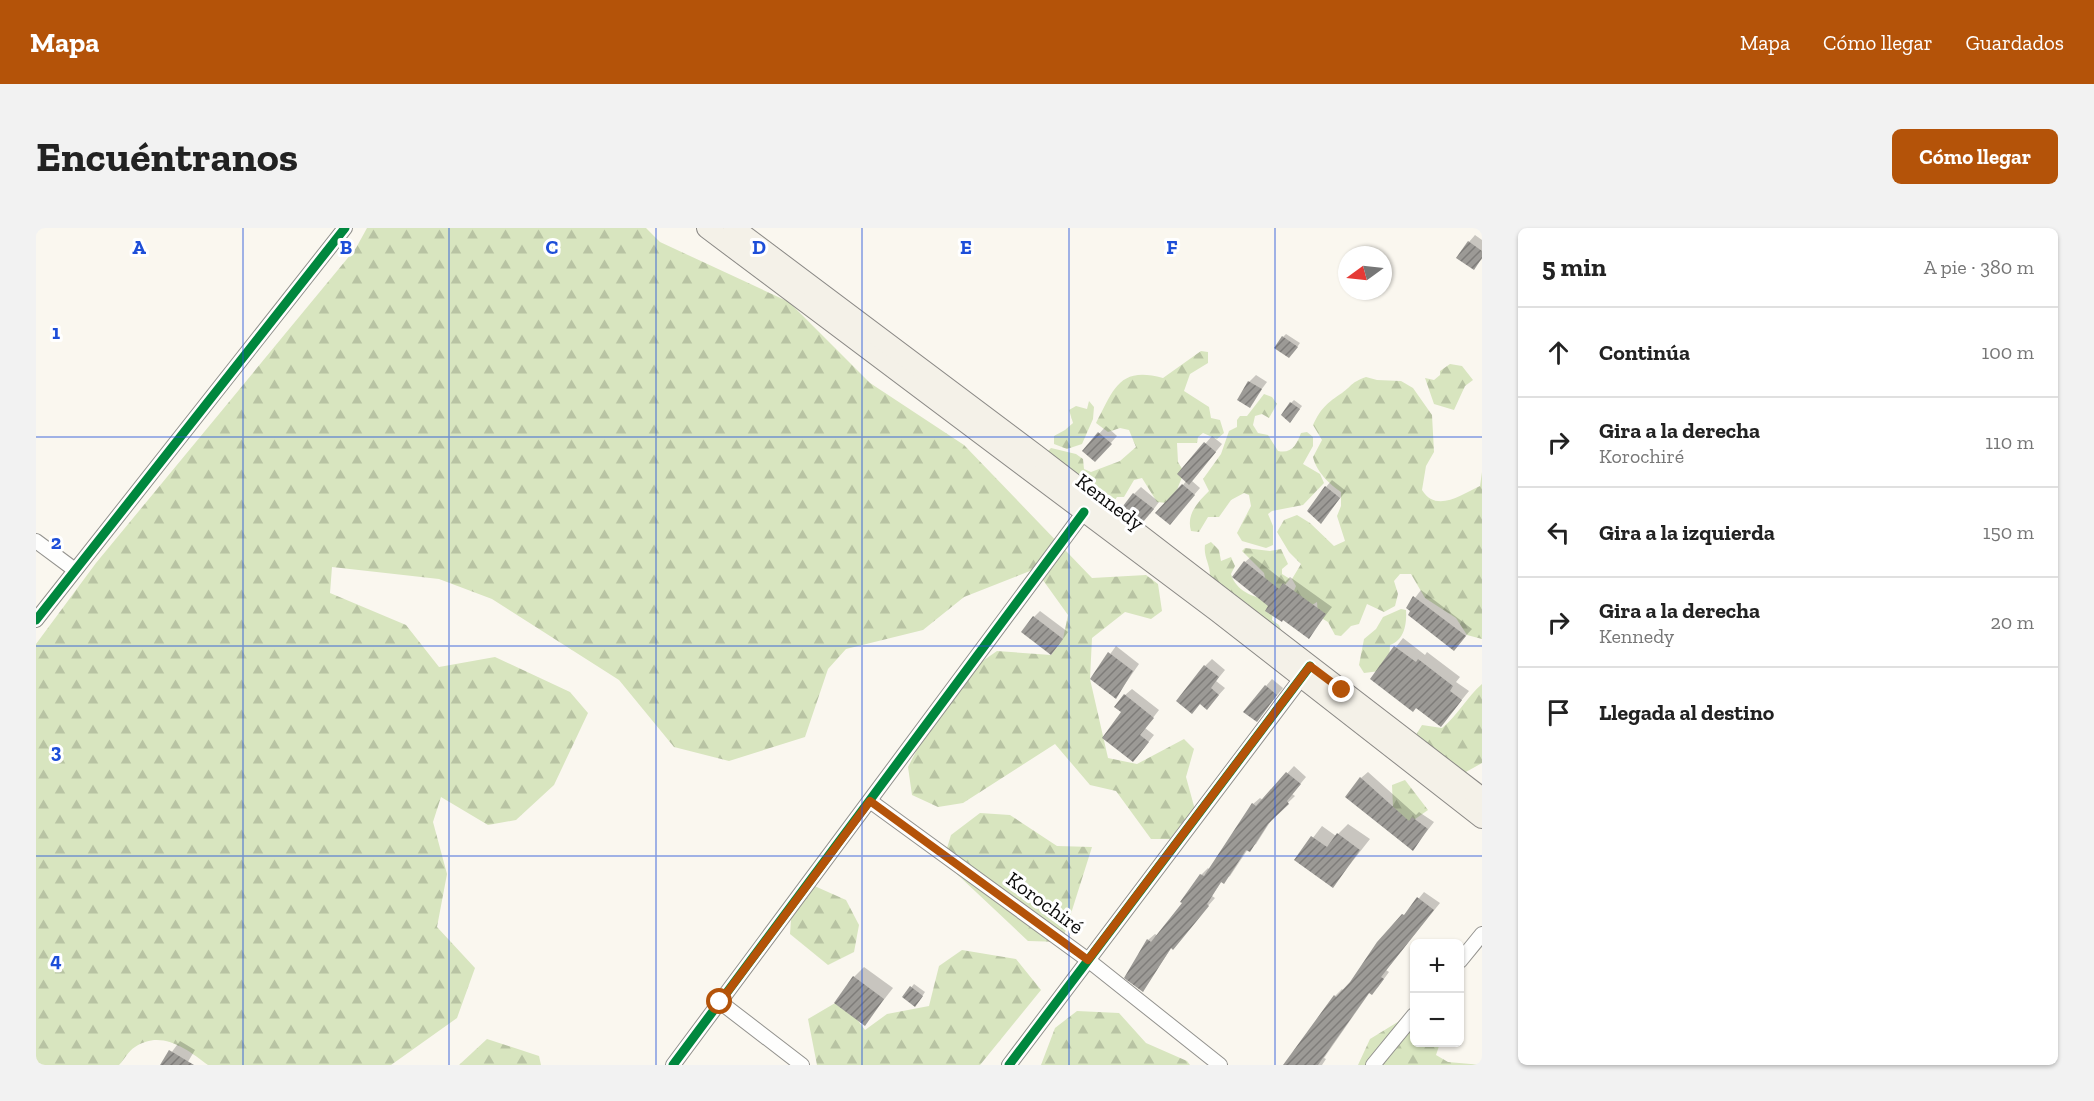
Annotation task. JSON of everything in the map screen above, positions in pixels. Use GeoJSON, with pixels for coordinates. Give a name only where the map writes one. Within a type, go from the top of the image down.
{"type":"FeatureCollection","features":[{"type":"Feature","properties":{"kind":"main road","name":"Kennedy"},"geometry":{"type":"LineString","coordinates":[[706,228],[1084,512],[1482,798]]}},
{"type":"Feature","properties":{"kind":"main road","name":"Kennedy"},"geometry":{"type":"LineString","coordinates":[[734,228],[1035,454],[1306,672],[1482,818]]}},
{"type":"Feature","properties":{"kind":"street"},"geometry":{"type":"LineString","coordinates":[[36,620],[345,228]]}},
{"type":"Feature","properties":{"kind":"street"},"geometry":{"type":"LineString","coordinates":[[673,1065],[1084,512]]}},
{"type":"Feature","properties":{"kind":"street"},"geometry":{"type":"LineString","coordinates":[[36,541],[75,570]]}},
{"type":"Feature","properties":{"kind":"street"},"geometry":{"type":"LineString","coordinates":[[1009,1065],[1306,672]]}},
{"type":"Feature","properties":{"kind":"street","name":"Korochiré"},"geometry":{"type":"LineString","coordinates":[[870,801],[1088,960],[1220,1065]]}},
{"type":"Feature","properties":{"kind":"street"},"geometry":{"type":"LineString","coordinates":[[1464,956],[1482,934]]}},
{"type":"Feature","properties":{"kind":"street"},"geometry":{"type":"LineString","coordinates":[[720,1002],[801,1065]]}},
{"type":"Feature","properties":{"kind":"street"},"geometry":{"type":"LineString","coordinates":[[1373,1065],[1410,1020]]}},
{"type":"Feature","properties":{"kind":"green space"},"geometry":{"type":"Polygon","coordinates":[[[367,228],[646,228],[660,242],[789,302],[870,383],[964,445],[1092,578],[1146,575],[1158,584],[1162,611],[1151,619],[1125,612],[1092,638],[1090,679],[1108,758],[1137,764],[1184,739],[1194,749],[1186,777],[1197,817],[1180,839],[1151,839],[1116,791],[1090,785],[1055,744],[963,803],[938,807],[912,795],[908,767],[921,742],[974,667],[997,651],[1051,655],[1063,639],[1068,615],[1035,569],[964,597],[923,630],[846,649],[828,669],[805,737],[729,761],[674,747],[619,680],[492,599],[439,579],[332,567],[330,593],[406,625],[439,667],[495,657],[570,692],[588,713],[554,785],[516,820],[488,825],[441,797],[433,822],[447,874],[437,927],[475,968],[457,1018],[391,1065],[208,1065],[173,1043],[154,1040],[133,1048],[119,1065],[36,1065],[36,644],[96,563],[356,248],[367,228]]]}},
{"type":"Feature","properties":{"kind":"green space"},"geometry":{"type":"Polygon","coordinates":[[[1201,351],[1208,352],[1208,363],[1190,374],[1184,391],[1209,407],[1211,418],[1220,420],[1224,433],[1217,439],[1203,433],[1198,437],[1197,443],[1177,443],[1178,462],[1184,472],[1175,495],[1167,503],[1157,502],[1142,478],[1134,480],[1124,497],[1117,497],[1113,503],[1039,460],[1051,448],[1076,454],[1083,459],[1084,469],[1091,472],[1120,461],[1136,447],[1129,430],[1120,428],[1108,432],[1096,423],[1114,391],[1120,383],[1136,375],[1163,378],[1201,351]]]}},
{"type":"Feature","properties":{"kind":"green space"},"geometry":{"type":"Polygon","coordinates":[[[1450,364],[1462,366],[1473,380],[1465,386],[1454,410],[1434,404],[1425,378],[1434,380],[1440,375],[1440,371],[1450,364]]]}},
{"type":"Feature","properties":{"kind":"green space"},"geometry":{"type":"Polygon","coordinates":[[[1366,377],[1401,381],[1413,388],[1432,415],[1434,452],[1426,466],[1422,490],[1428,497],[1441,501],[1457,497],[1480,486],[1482,472],[1482,639],[1467,635],[1456,618],[1425,598],[1411,574],[1400,574],[1394,581],[1398,594],[1395,606],[1384,612],[1367,604],[1359,624],[1351,626],[1341,636],[1335,635],[1328,622],[1318,616],[1317,602],[1307,608],[1290,600],[1296,586],[1292,579],[1301,564],[1289,552],[1277,532],[1284,520],[1297,515],[1310,523],[1334,546],[1345,541],[1337,516],[1341,506],[1341,492],[1332,486],[1317,467],[1313,457],[1322,440],[1313,425],[1328,403],[1354,383],[1366,377]]]}},
{"type":"Feature","properties":{"kind":"green space"},"geometry":{"type":"Polygon","coordinates":[[[1264,394],[1272,397],[1277,404],[1269,418],[1262,414],[1255,416],[1253,425],[1258,433],[1268,435],[1278,451],[1283,452],[1293,447],[1301,433],[1307,432],[1313,437],[1313,446],[1303,464],[1320,474],[1324,483],[1303,505],[1272,511],[1268,514],[1273,526],[1273,545],[1266,548],[1242,541],[1237,533],[1251,506],[1249,495],[1244,493],[1231,500],[1219,517],[1208,517],[1199,532],[1191,531],[1192,514],[1197,504],[1209,491],[1203,479],[1221,454],[1229,431],[1237,427],[1237,420],[1240,416],[1247,416],[1264,394]]]}},
{"type":"Feature","properties":{"kind":"green space"},"geometry":{"type":"Polygon","coordinates":[[[1089,401],[1094,407],[1093,419],[1082,444],[1067,449],[1054,444],[1054,436],[1073,423],[1069,410],[1076,406],[1087,409],[1089,401]]]}},
{"type":"Feature","properties":{"kind":"green space"},"geometry":{"type":"Polygon","coordinates":[[[1211,542],[1219,550],[1221,561],[1231,557],[1235,566],[1231,574],[1237,585],[1251,595],[1268,600],[1273,612],[1272,620],[1279,625],[1282,632],[1209,582],[1210,572],[1205,555],[1205,545],[1211,542]]]}},
{"type":"Feature","properties":{"kind":"green space"},"geometry":{"type":"Polygon","coordinates":[[[1245,548],[1270,551],[1281,549],[1288,564],[1282,569],[1282,574],[1290,579],[1280,591],[1266,582],[1264,573],[1242,551],[1245,548]]]}},
{"type":"Feature","properties":{"kind":"green space"},"geometry":{"type":"Polygon","coordinates":[[[1401,609],[1406,610],[1405,626],[1399,640],[1390,645],[1389,661],[1380,671],[1364,673],[1359,665],[1364,639],[1376,629],[1383,617],[1401,609]]]}},
{"type":"Feature","properties":{"kind":"green space"},"geometry":{"type":"Polygon","coordinates":[[[1482,684],[1482,763],[1457,777],[1419,747],[1416,735],[1422,725],[1442,728],[1482,684]]]}},
{"type":"Feature","properties":{"kind":"green space"},"geometry":{"type":"Polygon","coordinates":[[[1405,780],[1428,810],[1408,824],[1393,807],[1392,785],[1405,780]]]}},
{"type":"Feature","properties":{"kind":"green space"},"geometry":{"type":"Polygon","coordinates":[[[980,813],[1010,815],[1057,846],[1092,847],[1062,942],[1028,941],[943,861],[951,835],[980,813]]]}},
{"type":"Feature","properties":{"kind":"green space"},"geometry":{"type":"Polygon","coordinates":[[[810,884],[846,900],[859,925],[854,952],[828,965],[790,934],[792,906],[810,884]]]}},
{"type":"Feature","properties":{"kind":"green space"},"geometry":{"type":"Polygon","coordinates":[[[962,950],[1016,959],[1041,990],[980,1065],[817,1065],[808,1019],[842,999],[865,1030],[887,1014],[929,1006],[939,966],[962,950]]]}},
{"type":"Feature","properties":{"kind":"green space"},"geometry":{"type":"Polygon","coordinates":[[[1077,1011],[1119,1013],[1146,1043],[1187,1061],[1190,1065],[1041,1065],[1055,1028],[1077,1011]]]}},
{"type":"Feature","properties":{"kind":"green space"},"geometry":{"type":"Polygon","coordinates":[[[1410,1014],[1410,1047],[1439,1047],[1436,1055],[1448,1062],[1482,1065],[1358,1065],[1370,1039],[1410,1014]]]}},
{"type":"Feature","properties":{"kind":"green space"},"geometry":{"type":"Polygon","coordinates":[[[487,1039],[539,1056],[541,1065],[459,1065],[487,1039]]]}},
{"type":"Feature","properties":{"kind":"building"},"geometry":{"type":"Polygon","coordinates":[[[1468,241],[1482,251],[1482,258],[1474,270],[1456,258],[1468,241]]]}},
{"type":"Feature","properties":{"kind":"building"},"geometry":{"type":"Polygon","coordinates":[[[1282,336],[1298,347],[1289,358],[1274,348],[1282,336]]]}},
{"type":"Feature","properties":{"kind":"building"},"geometry":{"type":"Polygon","coordinates":[[[1248,381],[1262,389],[1250,408],[1237,400],[1248,381]]]}},
{"type":"Feature","properties":{"kind":"building"},"geometry":{"type":"Polygon","coordinates":[[[1290,402],[1300,409],[1290,423],[1281,415],[1290,402]]]}},
{"type":"Feature","properties":{"kind":"building"},"geometry":{"type":"Polygon","coordinates":[[[1098,432],[1112,444],[1095,462],[1082,451],[1098,432]]]}},
{"type":"Feature","properties":{"kind":"building"},"geometry":{"type":"Polygon","coordinates":[[[1204,442],[1216,452],[1189,485],[1177,474],[1204,442]]]}},
{"type":"Feature","properties":{"kind":"building"},"geometry":{"type":"Polygon","coordinates":[[[1182,484],[1195,495],[1170,525],[1155,513],[1182,484]]]}},
{"type":"Feature","properties":{"kind":"building"},"geometry":{"type":"Polygon","coordinates":[[[1325,486],[1340,498],[1321,524],[1307,511],[1325,486]]]}},
{"type":"Feature","properties":{"kind":"building"},"geometry":{"type":"Polygon","coordinates":[[[1133,493],[1154,509],[1143,522],[1123,506],[1133,493]]]}},
{"type":"Feature","properties":{"kind":"building"},"geometry":{"type":"Polygon","coordinates":[[[1244,561],[1279,589],[1283,583],[1326,614],[1309,639],[1283,620],[1282,622],[1265,611],[1268,606],[1232,577],[1244,561]]]}},
{"type":"Feature","properties":{"kind":"building"},"geometry":{"type":"Polygon","coordinates":[[[1413,596],[1466,636],[1454,651],[1408,615],[1410,611],[1406,608],[1413,596]]]}},
{"type":"Feature","properties":{"kind":"building"},"geometry":{"type":"Polygon","coordinates":[[[1033,616],[1063,639],[1051,655],[1021,632],[1033,616]]]}},
{"type":"Feature","properties":{"kind":"building"},"geometry":{"type":"Polygon","coordinates":[[[1394,646],[1416,662],[1418,659],[1453,686],[1450,691],[1462,700],[1441,727],[1416,708],[1413,712],[1370,679],[1394,646]]]}},
{"type":"Feature","properties":{"kind":"building"},"geometry":{"type":"Polygon","coordinates":[[[1108,652],[1133,671],[1116,699],[1090,679],[1108,652]]]}},
{"type":"Feature","properties":{"kind":"building"},"geometry":{"type":"Polygon","coordinates":[[[1204,665],[1219,677],[1211,688],[1219,695],[1207,710],[1200,704],[1192,714],[1176,701],[1204,665]]]}},
{"type":"Feature","properties":{"kind":"building"},"geometry":{"type":"Polygon","coordinates":[[[1265,685],[1277,695],[1257,722],[1243,712],[1265,685]]]}},
{"type":"Feature","properties":{"kind":"building"},"geometry":{"type":"Polygon","coordinates":[[[1124,694],[1154,718],[1140,735],[1149,742],[1133,762],[1102,738],[1121,712],[1114,707],[1124,694]]]}},
{"type":"Feature","properties":{"kind":"building"},"geometry":{"type":"Polygon","coordinates":[[[1286,772],[1301,784],[1287,801],[1289,804],[1268,824],[1250,852],[1246,850],[1224,884],[1221,882],[1207,904],[1209,906],[1173,950],[1171,948],[1143,992],[1124,978],[1147,939],[1151,942],[1182,903],[1180,902],[1200,874],[1204,876],[1252,803],[1256,806],[1286,772]]]}},
{"type":"Feature","properties":{"kind":"building"},"geometry":{"type":"Polygon","coordinates":[[[1360,777],[1409,821],[1412,817],[1428,829],[1413,851],[1345,797],[1360,777]]]}},
{"type":"Feature","properties":{"kind":"building"},"geometry":{"type":"Polygon","coordinates":[[[1337,833],[1360,850],[1333,888],[1294,860],[1311,836],[1327,847],[1337,833]]]}},
{"type":"Feature","properties":{"kind":"building"},"geometry":{"type":"Polygon","coordinates":[[[1417,897],[1434,910],[1381,977],[1384,979],[1372,995],[1369,993],[1318,1065],[1283,1065],[1334,995],[1336,997],[1350,982],[1377,942],[1402,914],[1404,915],[1417,897]]]}},
{"type":"Feature","properties":{"kind":"building"},"geometry":{"type":"Polygon","coordinates":[[[853,976],[884,999],[865,1026],[834,1003],[853,976]]]}},
{"type":"Feature","properties":{"kind":"building"},"geometry":{"type":"Polygon","coordinates":[[[910,986],[923,996],[915,1007],[902,997],[910,986]]]}},
{"type":"Feature","properties":{"kind":"building"},"geometry":{"type":"Polygon","coordinates":[[[169,1050],[194,1065],[160,1065],[169,1050]]]}},
{"type":"Feature","properties":{"kind":"cycle path"},"geometry":{"type":"LineString","coordinates":[[36,620],[345,228]]}},
{"type":"Feature","properties":{"kind":"cycle path"},"geometry":{"type":"LineString","coordinates":[[673,1065],[1084,512]]}},
{"type":"Feature","properties":{"kind":"cycle path"},"geometry":{"type":"LineString","coordinates":[[1009,1065],[1310,666]]}},
{"type":"Feature","properties":{"kind":"route"},"geometry":{"type":"LineString","coordinates":[[720,1002],[870,801],[1088,960],[1310,666],[1342,690]]}}]}
